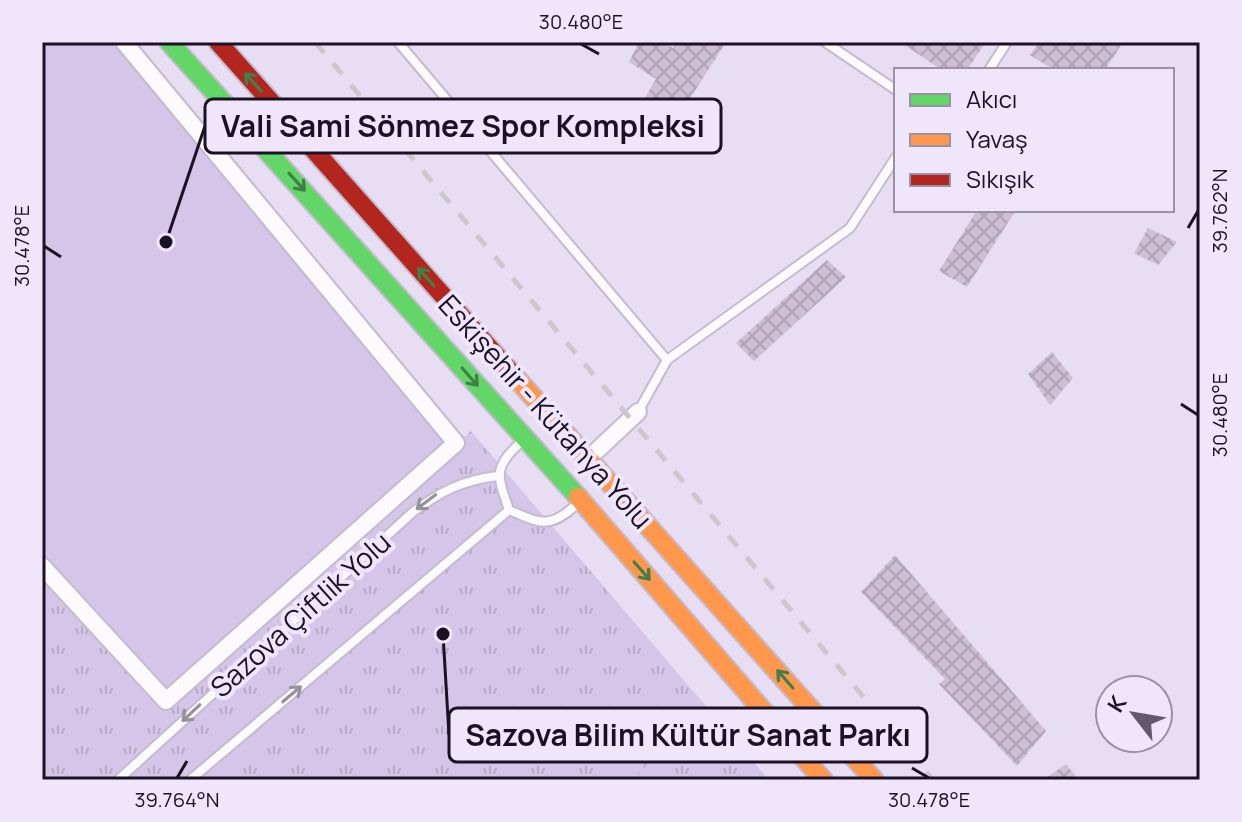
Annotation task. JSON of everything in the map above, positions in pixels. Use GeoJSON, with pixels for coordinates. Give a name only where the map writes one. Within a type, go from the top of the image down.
{"type":"FeatureCollection","features":[{"type":"Feature","properties":{"kind":"highway","name":"Eskişehir - Kütahya Yolu"},"geometry":{"type":"LineString","coordinates":[[169,42],[581,501],[823,780]]}},
{"type":"Feature","properties":{"kind":"highway","name":"Eskişehir - Kütahya Yolu"},"geometry":{"type":"LineString","coordinates":[[218,42],[874,780]]}},
{"type":"Feature","properties":{"kind":"street"},"geometry":{"type":"LineString","coordinates":[[42,566],[166,701],[456,443],[124,42]]}},
{"type":"Feature","properties":{"kind":"street"},"geometry":{"type":"LineString","coordinates":[[589,458],[638,412]]}},
{"type":"Feature","properties":{"kind":"lane"},"geometry":{"type":"LineString","coordinates":[[398,42],[667,360]]}},
{"type":"Feature","properties":{"kind":"lane"},"geometry":{"type":"LineString","coordinates":[[825,42],[894,89]]}},
{"type":"Feature","properties":{"kind":"lane"},"geometry":{"type":"LineString","coordinates":[[990,68],[1007,42]]}},
{"type":"Feature","properties":{"kind":"lane"},"geometry":{"type":"LineString","coordinates":[[638,412],[667,360],[850,228],[894,160]]}},
{"type":"Feature","properties":{"kind":"lane"},"geometry":{"type":"LineString","coordinates":[[525,439],[504,457],[498,476],[509,510],[540,523],[561,520],[581,501]]}},
{"type":"Feature","properties":{"kind":"lane","name":"Sazova Çiftlik Yolu"},"geometry":{"type":"LineString","coordinates":[[118,780],[413,512],[443,489],[469,479],[498,476]]}},
{"type":"Feature","properties":{"kind":"lane","name":"Sazova Çiftlik Yolu"},"geometry":{"type":"LineString","coordinates":[[190,780],[509,510]]}},
{"type":"Feature","properties":{"kind":"green space"},"geometry":{"type":"Polygon","coordinates":[[[42,42],[124,42],[456,443],[166,701],[42,566],[42,42]]]}},
{"type":"Feature","properties":{"kind":"green space"},"geometry":{"type":"Polygon","coordinates":[[[471,431],[769,780],[42,780],[42,566],[456,443],[471,431]]]}},
{"type":"Feature","properties":{"kind":"green space"},"geometry":{"type":"Polygon","coordinates":[[[635,751],[648,764],[631,780],[604,780],[635,751]]]}},
{"type":"Feature","properties":{"kind":"building"},"geometry":{"type":"Polygon","coordinates":[[[639,42],[663,42],[673,48],[676,42],[726,42],[673,125],[639,108],[656,79],[629,62],[639,42]]]}},
{"type":"Feature","properties":{"kind":"building"},"geometry":{"type":"Polygon","coordinates":[[[900,42],[986,42],[968,68],[939,68],[900,42]]]}},
{"type":"Feature","properties":{"kind":"building"},"geometry":{"type":"Polygon","coordinates":[[[1039,42],[1123,42],[1106,68],[1051,68],[1030,55],[1039,42]]]}},
{"type":"Feature","properties":{"kind":"building"},"geometry":{"type":"Polygon","coordinates":[[[976,212],[1015,212],[967,287],[939,271],[976,212]]]}},
{"type":"Feature","properties":{"kind":"building"},"geometry":{"type":"Polygon","coordinates":[[[1148,228],[1177,242],[1158,265],[1134,253],[1148,228]]]}},
{"type":"Feature","properties":{"kind":"building"},"geometry":{"type":"Polygon","coordinates":[[[827,260],[846,277],[754,361],[736,343],[827,260]]]}},
{"type":"Feature","properties":{"kind":"building"},"geometry":{"type":"Polygon","coordinates":[[[1052,352],[1073,378],[1050,405],[1028,374],[1052,352]]]}},
{"type":"Feature","properties":{"kind":"building"},"geometry":{"type":"Polygon","coordinates":[[[895,555],[1046,731],[1017,766],[939,684],[945,679],[861,592],[895,555]]]}},
{"type":"Feature","properties":{"kind":"building"},"geometry":{"type":"Polygon","coordinates":[[[1066,764],[1079,780],[1043,780],[1066,764]]]}},
{"type":"Feature","properties":{"kind":"railway"},"geometry":{"type":"LineString","coordinates":[[315,42],[933,780]]}},
{"type":"Feature","properties":{"kind":"traffic: fast"},"geometry":{"type":"LineString","coordinates":[[169,42],[578,497]]}},
{"type":"Feature","properties":{"kind":"traffic: slow"},"geometry":{"type":"LineString","coordinates":[[509,370],[874,780]]}},
{"type":"Feature","properties":{"kind":"traffic: slow"},"geometry":{"type":"LineString","coordinates":[[578,497],[823,780]]}},
{"type":"Feature","properties":{"kind":"traffic: jam"},"geometry":{"type":"LineString","coordinates":[[218,42],[509,370]]}},
{"type":"Feature","properties":{"kind":"place","name":"Vali Sami Sönmez Spor Kompleksi"},"geometry":{"type":"Point","coordinates":[166,242]}},
{"type":"Feature","properties":{"kind":"place","name":"Sazova Bilim Kültür Sanat Parkı"},"geometry":{"type":"Point","coordinates":[443,634]}}]}
